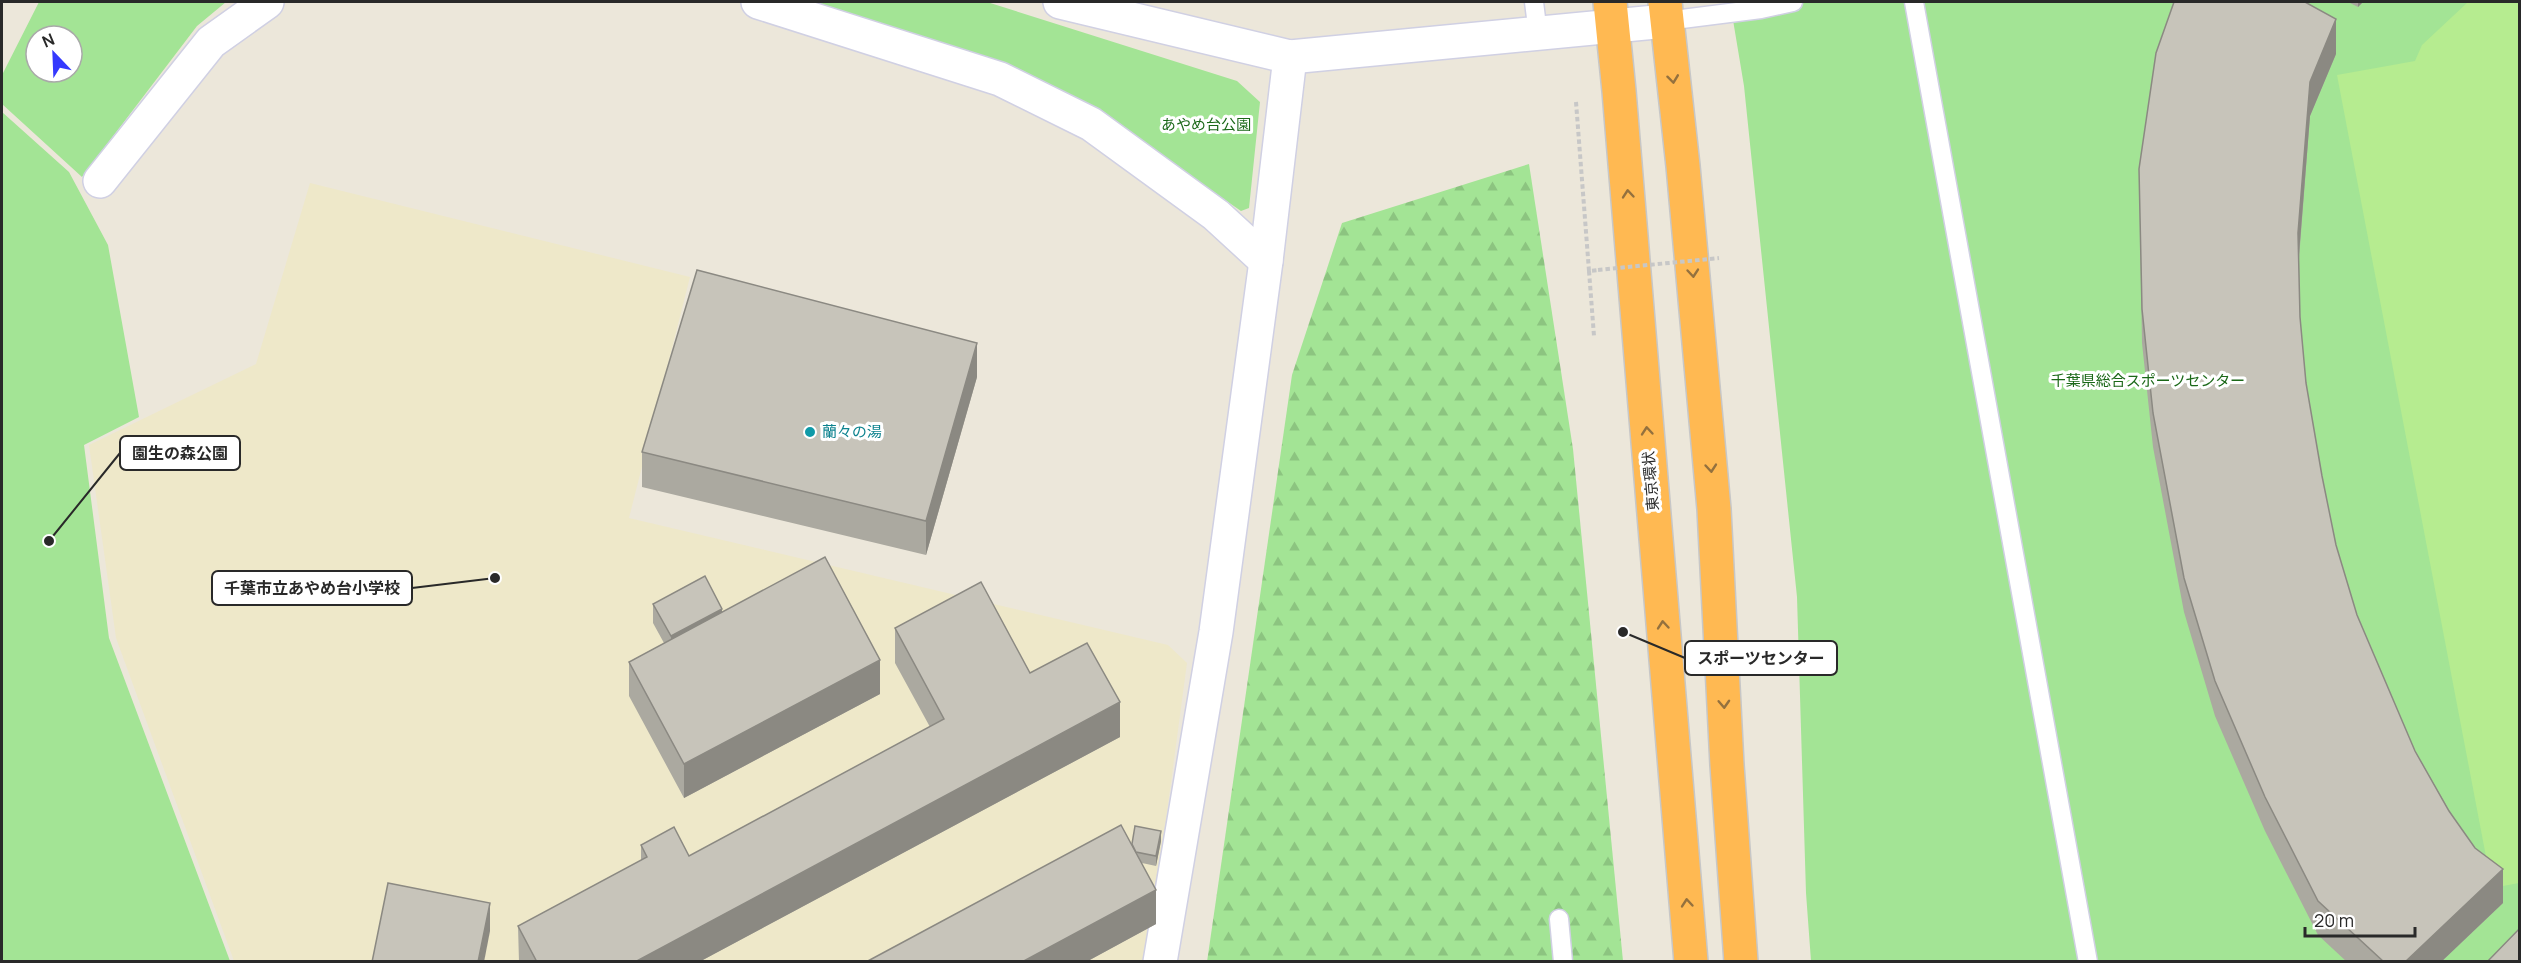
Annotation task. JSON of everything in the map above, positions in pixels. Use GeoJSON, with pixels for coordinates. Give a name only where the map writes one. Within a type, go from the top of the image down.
{"type":"FeatureCollection","features":[{"type":"Feature","properties":{"kind":"highway"},"geometry":{"type":"LineString","coordinates":[[1665,11],[1684,177],[1714,509],[1727,765],[1741,962]]}},
{"type":"Feature","properties":{"kind":"highway","name":"東京環状"},"geometry":{"type":"LineString","coordinates":[[1612,14],[1691,962]]}},
{"type":"Feature","properties":{"kind":"street"},"geometry":{"type":"LineString","coordinates":[[100,182],[211,42],[267,2]]}},
{"type":"Feature","properties":{"kind":"street"},"geometry":{"type":"LineString","coordinates":[[758,2],[1000,79],[1091,124],[1216,215],[1266,261]]}},
{"type":"Feature","properties":{"kind":"street"},"geometry":{"type":"LineString","coordinates":[[1060,2],[1290,57],[1538,34],[1612,14],[1665,11]]}},
{"type":"Feature","properties":{"kind":"street"},"geometry":{"type":"LineString","coordinates":[[1160,962],[1216,632],[1266,261],[1290,57]]}},
{"type":"Feature","properties":{"kind":"lane"},"geometry":{"type":"LineString","coordinates":[[1534,2],[1538,34]]}},
{"type":"Feature","properties":{"kind":"lane"},"geometry":{"type":"LineString","coordinates":[[1665,11],[1761,9],[1793,2]]}},
{"type":"Feature","properties":{"kind":"lane"},"geometry":{"type":"LineString","coordinates":[[1914,2],[2088,962]]}},
{"type":"Feature","properties":{"kind":"lane"},"geometry":{"type":"LineString","coordinates":[[1559,919],[1563,962]]}},
{"type":"Feature","properties":{"kind":"path"},"geometry":{"type":"LineString","coordinates":[[1576,102],[1594,336]]}},
{"type":"Feature","properties":{"kind":"path"},"geometry":{"type":"LineString","coordinates":[[1589,271],[1719,258]]}},
{"type":"Feature","properties":{"kind":"shaded area"},"geometry":{"type":"Polygon","coordinates":[[[310,183],[690,277],[629,518],[1168,645],[1187,663],[1147,961],[234,961],[116,638],[89,445],[256,364],[310,183]]]}},
{"type":"Feature","properties":{"kind":"green space"},"geometry":{"type":"Polygon","coordinates":[[[39,2],[226,2],[197,26],[82,177],[2,104],[2,75],[24,32],[24,84],[84,84],[84,24],[28,24],[39,2]]]}},
{"type":"Feature","properties":{"kind":"green space","name":"あやめ台公園"},"geometry":{"type":"Polygon","coordinates":[[[805,2],[987,2],[1237,81],[1260,102],[1249,208],[1241,211],[1101,114],[805,2]]]}},
{"type":"Feature","properties":{"kind":"green space","name":"千葉県総合スポーツセンター"},"geometry":{"type":"Polygon","coordinates":[[[1730,2],[2519,2],[2519,961],[1811,961],[1806,893],[1797,597],[1744,86],[1730,2]]]}},
{"type":"Feature","properties":{"kind":"green space"},"geometry":{"type":"Polygon","coordinates":[[[2468,2],[2519,2],[2519,883],[2492,888],[2337,75],[2415,61],[2422,45],[2468,2]]]}},
{"type":"Feature","properties":{"kind":"green space"},"geometry":{"type":"Polygon","coordinates":[[[2,112],[69,172],[108,245],[139,417],[84,445],[109,638],[230,961],[2,961],[2,112]]]}},
{"type":"Feature","properties":{"kind":"green space"},"geometry":{"type":"Polygon","coordinates":[[[1529,164],[1573,449],[1623,961],[1207,962],[1292,375],[1342,223],[1529,164]]]}},
{"type":"Feature","properties":{"kind":"building"},"geometry":{"type":"Polygon","coordinates":[[[2174,2],[2305,2],[2336,19],[2310,82],[2298,233],[2300,317],[2306,383],[2322,476],[2336,545],[2357,615],[2415,751],[2449,811],[2475,848],[2503,869],[2405,962],[2384,962],[2318,901],[2265,797],[2215,681],[2184,578],[2153,413],[2142,309],[2139,169],[2156,53],[2174,2]]]}},
{"type":"Feature","properties":{"kind":"building","name":"蘭々の湯"},"geometry":{"type":"Polygon","coordinates":[[[697,270],[977,343],[926,521],[642,452],[697,270]]]}},
{"type":"Feature","properties":{"kind":"building"},"geometry":{"type":"Polygon","coordinates":[[[825,557],[880,660],[684,764],[629,662],[825,557]]]}},
{"type":"Feature","properties":{"kind":"building"},"geometry":{"type":"Polygon","coordinates":[[[705,576],[722,609],[671,636],[653,604],[705,576]]]}},
{"type":"Feature","properties":{"kind":"building"},"geometry":{"type":"Polygon","coordinates":[[[981,582],[1030,673],[1087,643],[1120,702],[635,962],[537,962],[518,926],[647,857],[641,845],[674,827],[689,856],[944,719],[895,628],[981,582]]]}},
{"type":"Feature","properties":{"kind":"building"},"geometry":{"type":"Polygon","coordinates":[[[1121,825],[1156,890],[1022,962],[866,962],[1121,825]]]}},
{"type":"Feature","properties":{"kind":"building"},"geometry":{"type":"Polygon","coordinates":[[[1135,826],[1161,831],[1156,856],[1136,852],[1132,844],[1135,826]]]}},
{"type":"Feature","properties":{"kind":"building"},"geometry":{"type":"Polygon","coordinates":[[[388,883],[490,903],[478,962],[372,962],[388,883]]]}},
{"type":"Feature","properties":{"kind":"building"},"geometry":{"type":"Polygon","coordinates":[[[2520,928],[2520,962],[2487,962],[2520,928]]]}},
{"type":"Feature","properties":{"kind":"place","name":"蘭々の湯"},"geometry":{"type":"Point","coordinates":[810,432]}},
{"type":"Feature","properties":{"kind":"place","name":"園生の森公園"},"geometry":{"type":"Point","coordinates":[49,541]}},
{"type":"Feature","properties":{"kind":"place","name":"千葉市立あやめ台小学校"},"geometry":{"type":"Point","coordinates":[495,578]}},
{"type":"Feature","properties":{"kind":"place","name":"スポーツセンター"},"geometry":{"type":"Point","coordinates":[1623,632]}}]}
